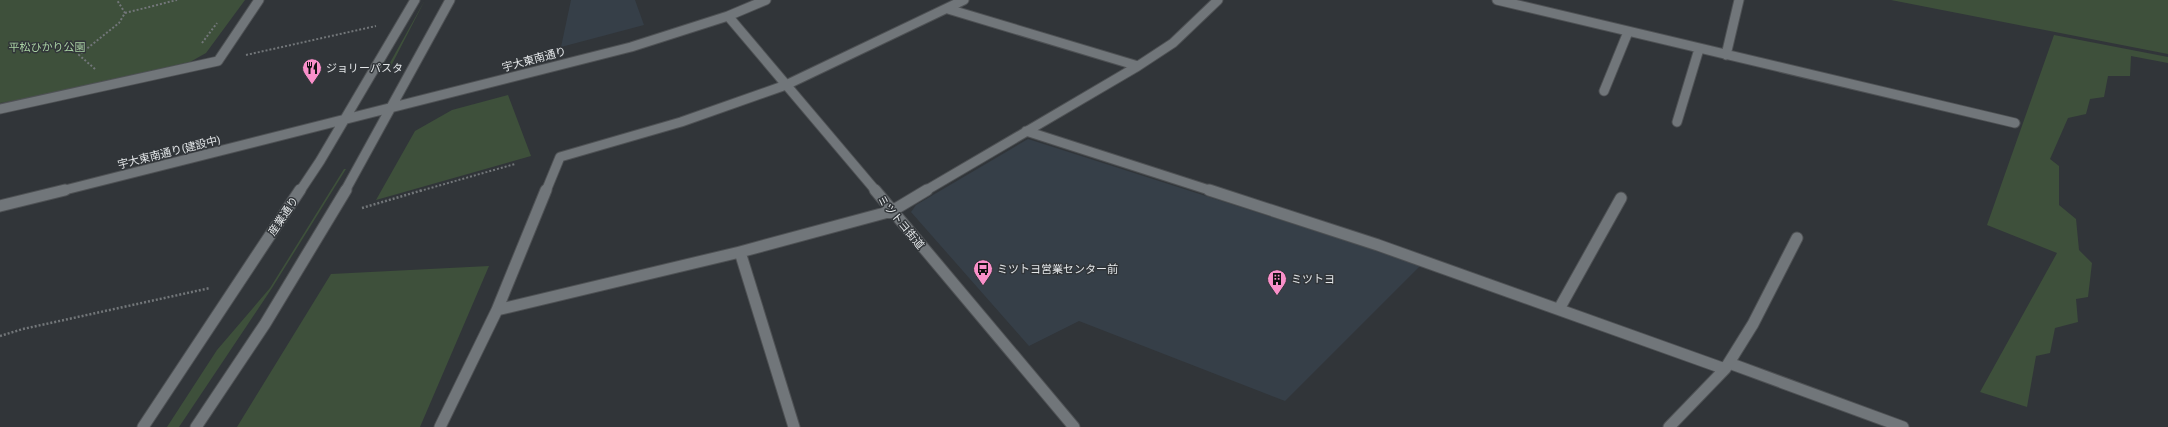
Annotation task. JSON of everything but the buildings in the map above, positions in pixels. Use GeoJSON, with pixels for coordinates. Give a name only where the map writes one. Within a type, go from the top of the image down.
{"type":"FeatureCollection","features":[{"type":"Feature","properties":{"kind":"street"},"geometry":{"type":"LineString","coordinates":[[0,109],[218,61],[259,0]]}},
{"type":"Feature","properties":{"kind":"street","name":"産業通り"},"geometry":{"type":"LineString","coordinates":[[143,427],[320,161],[414,0]]}},
{"type":"Feature","properties":{"kind":"street"},"geometry":{"type":"LineString","coordinates":[[196,427],[247,355],[394,108],[450,0]]}},
{"type":"Feature","properties":{"kind":"street","name":"宇大東南通り"},"geometry":{"type":"LineString","coordinates":[[344,120],[630,47],[728,16],[766,0]]}},
{"type":"Feature","properties":{"kind":"street"},"geometry":{"type":"LineString","coordinates":[[440,427],[497,310],[560,157],[681,122],[786,84],[948,9],[964,0]]}},
{"type":"Feature","properties":{"kind":"street"},"geometry":{"type":"LineString","coordinates":[[497,310],[740,252],[892,211],[1138,66],[1173,43],[1218,0]]}},
{"type":"Feature","properties":{"kind":"street"},"geometry":{"type":"LineString","coordinates":[[1497,0],[2015,123]]}},
{"type":"Feature","properties":{"kind":"street"},"geometry":{"type":"LineString","coordinates":[[1726,55],[1739,0]]}},
{"type":"Feature","properties":{"kind":"street"},"geometry":{"type":"LineString","coordinates":[[948,9],[1138,66]]}},
{"type":"Feature","properties":{"kind":"street","name":"ミツトヨ街道"},"geometry":{"type":"LineString","coordinates":[[728,16],[1074,427]]}},
{"type":"Feature","properties":{"kind":"street"},"geometry":{"type":"LineString","coordinates":[[1604,91],[1628,32]]}},
{"type":"Feature","properties":{"kind":"street"},"geometry":{"type":"LineString","coordinates":[[1677,122],[1699,49]]}},
{"type":"Feature","properties":{"kind":"street","name":"宇大東南通り(建設中)"},"geometry":{"type":"LineString","coordinates":[[0,206],[165,166],[344,120]]}},
{"type":"Feature","properties":{"kind":"street"},"geometry":{"type":"LineString","coordinates":[[1026,131],[1378,244],[1559,309],[1903,427]]}},
{"type":"Feature","properties":{"kind":"street"},"geometry":{"type":"LineString","coordinates":[[1559,309],[1621,198]]}},
{"type":"Feature","properties":{"kind":"street"},"geometry":{"type":"LineString","coordinates":[[1669,427],[1727,366],[1753,324],[1797,238]]}},
{"type":"Feature","properties":{"kind":"street"},"geometry":{"type":"LineString","coordinates":[[740,252],[794,427]]}},
{"type":"Feature","properties":{"kind":"path"},"geometry":{"type":"LineString","coordinates":[[117,0],[125,13]]}},
{"type":"Feature","properties":{"kind":"path"},"geometry":{"type":"LineString","coordinates":[[104,87],[104,78],[79,55],[119,23],[125,13],[177,0]]}},
{"type":"Feature","properties":{"kind":"path"},"geometry":{"type":"LineString","coordinates":[[210,63],[382,25]]}},
{"type":"Feature","properties":{"kind":"path"},"geometry":{"type":"LineString","coordinates":[[362,208],[514,164]]}},
{"type":"Feature","properties":{"kind":"path"},"geometry":{"type":"LineString","coordinates":[[0,336],[23,329],[214,287]]}},
{"type":"Feature","properties":{"kind":"shaded area"},"geometry":{"type":"Polygon","coordinates":[[[571,0],[635,0],[644,25],[561,47],[571,0]]]}},
{"type":"Feature","properties":{"kind":"shaded area"},"geometry":{"type":"Polygon","coordinates":[[[1028,139],[1421,265],[1285,401],[1079,321],[1029,346],[911,212],[916,205],[1028,139]]]}},
{"type":"Feature","properties":{"kind":"green space","name":"平松ひかり公園"},"geometry":{"type":"Polygon","coordinates":[[[0,0],[245,0],[206,53],[190,62],[46,95],[0,103],[0,0]]]}},
{"type":"Feature","properties":{"kind":"green space"},"geometry":{"type":"Polygon","coordinates":[[[425,0],[390,68],[387,68],[425,0]]]}},
{"type":"Feature","properties":{"kind":"green space"},"geometry":{"type":"Polygon","coordinates":[[[1891,0],[2168,0],[2168,54],[1891,0]]]}},
{"type":"Feature","properties":{"kind":"green space"},"geometry":{"type":"Polygon","coordinates":[[[2054,35],[2168,57],[2168,63],[2131,56],[2130,76],[2108,76],[2104,97],[2090,99],[2086,114],[2068,118],[2050,159],[2059,166],[2059,205],[2076,219],[2079,250],[2092,263],[2088,297],[2076,299],[2078,322],[2055,328],[2050,353],[2036,356],[2027,407],[1980,392],[2057,253],[1987,225],[2054,35]]]}},
{"type":"Feature","properties":{"kind":"green space"},"geometry":{"type":"Polygon","coordinates":[[[508,95],[531,156],[376,200],[415,131],[452,110],[508,95]]]}},
{"type":"Feature","properties":{"kind":"green space"},"geometry":{"type":"Polygon","coordinates":[[[344,169],[346,169],[272,288],[179,427],[167,427],[217,350],[270,288],[344,169]]]}},
{"type":"Feature","properties":{"kind":"green space"},"geometry":{"type":"Polygon","coordinates":[[[489,266],[420,427],[237,427],[331,274],[489,266]]]}},
{"type":"Feature","properties":{"kind":"place","name":"ジョリーパスタ"},"geometry":{"type":"Point","coordinates":[312,85]}},
{"type":"Feature","properties":{"kind":"place","name":"ミツトヨ営業センター前"},"geometry":{"type":"Point","coordinates":[983,286]}},
{"type":"Feature","properties":{"kind":"place","name":"ミツトヨ"},"geometry":{"type":"Point","coordinates":[1277,296]}}]}
